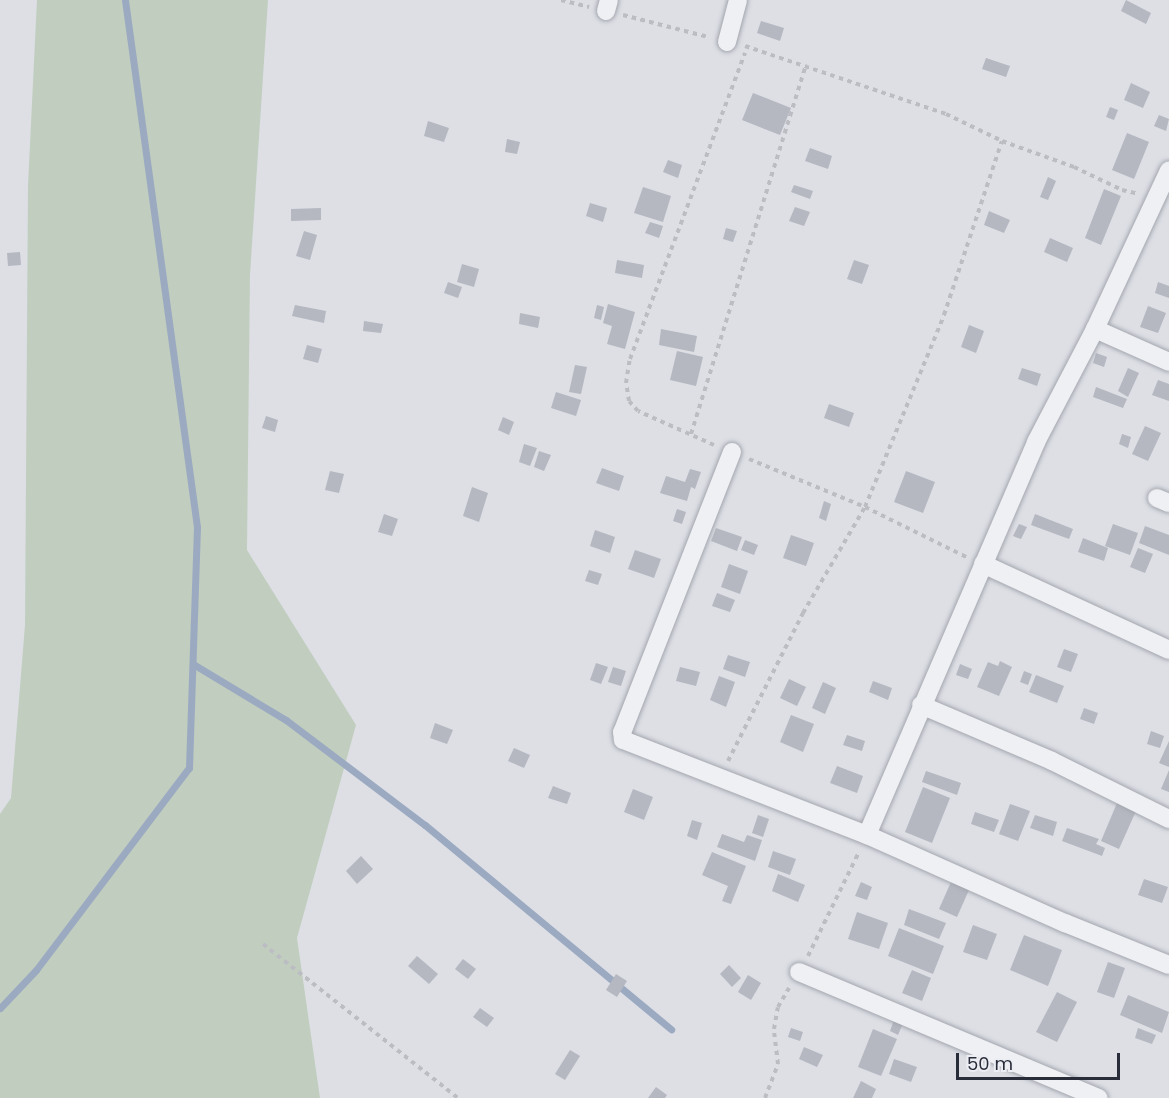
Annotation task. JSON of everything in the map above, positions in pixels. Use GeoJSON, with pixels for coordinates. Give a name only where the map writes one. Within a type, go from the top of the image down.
{"type":"FeatureCollection","features":[{"type":"Feature","properties":{"kind":"street"},"geometry":{"type":"LineString","coordinates":[[727,42],[738,0]]}},
{"type":"Feature","properties":{"kind":"street"},"geometry":{"type":"LineString","coordinates":[[867,835],[1036,442],[1162,200],[1169,170]]}},
{"type":"Feature","properties":{"kind":"street"},"geometry":{"type":"LineString","coordinates":[[1095,329],[1169,363]]}},
{"type":"Feature","properties":{"kind":"street"},"geometry":{"type":"LineString","coordinates":[[732,452],[622,732],[623,740],[867,835],[1065,923],[1169,964]]}},
{"type":"Feature","properties":{"kind":"street"},"geometry":{"type":"LineString","coordinates":[[983,564],[1169,650]]}},
{"type":"Feature","properties":{"kind":"street"},"geometry":{"type":"LineString","coordinates":[[921,705],[1052,761],[1169,819]]}},
{"type":"Feature","properties":{"kind":"street"},"geometry":{"type":"LineString","coordinates":[[799,972],[1099,1098]]}},
{"type":"Feature","properties":{"kind":"path"},"geometry":{"type":"LineString","coordinates":[[561,0],[608,6],[806,65],[946,114],[1002,141],[1074,167],[1122,190],[1162,200]]}},
{"type":"Feature","properties":{"kind":"path"},"geometry":{"type":"LineString","coordinates":[[747,47],[630,358],[626,383],[629,401],[638,411],[865,507],[983,564]]}},
{"type":"Feature","properties":{"kind":"path"},"geometry":{"type":"LineString","coordinates":[[691,434],[806,65]]}},
{"type":"Feature","properties":{"kind":"path"},"geometry":{"type":"LineString","coordinates":[[718,778],[803,613],[865,507],[944,315],[1002,141]]}},
{"type":"Feature","properties":{"kind":"path"},"geometry":{"type":"LineString","coordinates":[[263,944],[458,1098]]}},
{"type":"Feature","properties":{"kind":"green space"},"geometry":{"type":"Polygon","coordinates":[[[37,0],[268,0],[250,275],[247,550],[356,725],[297,938],[320,1098],[0,1098],[0,814],[11,798],[25,625],[28,185],[37,0]]]}},
{"type":"Feature","properties":{"kind":"building"},"geometry":{"type":"Polygon","coordinates":[[[1126,0],[1151,13],[1146,24],[1121,11],[1126,0]]]}},
{"type":"Feature","properties":{"kind":"building"},"geometry":{"type":"Polygon","coordinates":[[[761,21],[784,28],[780,41],[757,33],[761,21]]]}},
{"type":"Feature","properties":{"kind":"building"},"geometry":{"type":"Polygon","coordinates":[[[986,58],[1010,66],[1006,77],[982,69],[986,58]]]}},
{"type":"Feature","properties":{"kind":"building"},"geometry":{"type":"Polygon","coordinates":[[[1131,83],[1150,92],[1143,108],[1124,100],[1131,83]]]}},
{"type":"Feature","properties":{"kind":"building"},"geometry":{"type":"Polygon","coordinates":[[[753,93],[791,108],[780,135],[742,120],[753,93]]]}},
{"type":"Feature","properties":{"kind":"building"},"geometry":{"type":"Polygon","coordinates":[[[1110,107],[1118,110],[1114,120],[1106,117],[1110,107]]]}},
{"type":"Feature","properties":{"kind":"building"},"geometry":{"type":"Polygon","coordinates":[[[1159,115],[1169,119],[1166,131],[1154,126],[1159,115]]]}},
{"type":"Feature","properties":{"kind":"building"},"geometry":{"type":"Polygon","coordinates":[[[428,121],[449,128],[444,142],[424,136],[428,121]]]}},
{"type":"Feature","properties":{"kind":"building"},"geometry":{"type":"Polygon","coordinates":[[[1127,133],[1149,142],[1134,179],[1112,170],[1127,133]]]}},
{"type":"Feature","properties":{"kind":"building"},"geometry":{"type":"Polygon","coordinates":[[[507,139],[520,142],[517,154],[505,152],[507,139]]]}},
{"type":"Feature","properties":{"kind":"building"},"geometry":{"type":"Polygon","coordinates":[[[810,148],[832,156],[828,169],[805,161],[810,148]]]}},
{"type":"Feature","properties":{"kind":"building"},"geometry":{"type":"Polygon","coordinates":[[[668,160],[682,165],[678,178],[663,172],[668,160]]]}},
{"type":"Feature","properties":{"kind":"building"},"geometry":{"type":"Polygon","coordinates":[[[1048,177],[1056,181],[1048,200],[1040,197],[1048,177]]]}},
{"type":"Feature","properties":{"kind":"building"},"geometry":{"type":"Polygon","coordinates":[[[794,185],[813,191],[810,199],[791,192],[794,185]]]}},
{"type":"Feature","properties":{"kind":"building"},"geometry":{"type":"Polygon","coordinates":[[[643,187],[671,196],[663,222],[634,213],[643,187]]]}},
{"type":"Feature","properties":{"kind":"building"},"geometry":{"type":"Polygon","coordinates":[[[1104,189],[1121,196],[1101,245],[1085,238],[1104,189]]]}},
{"type":"Feature","properties":{"kind":"building"},"geometry":{"type":"Polygon","coordinates":[[[590,203],[607,208],[603,222],[586,216],[590,203]]]}},
{"type":"Feature","properties":{"kind":"building"},"geometry":{"type":"Polygon","coordinates":[[[795,207],[810,212],[804,226],[789,221],[795,207]]]}},
{"type":"Feature","properties":{"kind":"building"},"geometry":{"type":"Polygon","coordinates":[[[321,208],[321,220],[291,221],[291,209],[321,208]]]}},
{"type":"Feature","properties":{"kind":"building"},"geometry":{"type":"Polygon","coordinates":[[[989,211],[1010,220],[1004,233],[984,225],[989,211]]]}},
{"type":"Feature","properties":{"kind":"building"},"geometry":{"type":"Polygon","coordinates":[[[650,222],[663,226],[659,238],[645,233],[650,222]]]}},
{"type":"Feature","properties":{"kind":"building"},"geometry":{"type":"Polygon","coordinates":[[[726,228],[737,231],[733,242],[723,239],[726,228]]]}},
{"type":"Feature","properties":{"kind":"building"},"geometry":{"type":"Polygon","coordinates":[[[304,231],[317,235],[310,260],[296,256],[304,231]]]}},
{"type":"Feature","properties":{"kind":"building"},"geometry":{"type":"Polygon","coordinates":[[[1050,238],[1073,248],[1067,262],[1044,252],[1050,238]]]}},
{"type":"Feature","properties":{"kind":"building"},"geometry":{"type":"Polygon","coordinates":[[[20,252],[21,265],[8,266],[7,253],[20,252]]]}},
{"type":"Feature","properties":{"kind":"building"},"geometry":{"type":"Polygon","coordinates":[[[617,260],[644,265],[642,278],[615,273],[617,260]]]}},
{"type":"Feature","properties":{"kind":"building"},"geometry":{"type":"Polygon","coordinates":[[[854,260],[869,265],[862,284],[847,279],[854,260]]]}},
{"type":"Feature","properties":{"kind":"building"},"geometry":{"type":"Polygon","coordinates":[[[462,264],[479,269],[474,287],[457,282],[462,264]]]}},
{"type":"Feature","properties":{"kind":"building"},"geometry":{"type":"Polygon","coordinates":[[[448,282],[462,287],[458,298],[444,293],[448,282]]]}},
{"type":"Feature","properties":{"kind":"building"},"geometry":{"type":"Polygon","coordinates":[[[1158,282],[1169,286],[1169,298],[1155,293],[1158,282]]]}},
{"type":"Feature","properties":{"kind":"building"},"geometry":{"type":"Polygon","coordinates":[[[608,304],[635,312],[625,349],[607,344],[612,326],[603,323],[608,304]]]}},
{"type":"Feature","properties":{"kind":"building"},"geometry":{"type":"Polygon","coordinates":[[[295,305],[326,311],[324,323],[292,316],[295,305]]]}},
{"type":"Feature","properties":{"kind":"building"},"geometry":{"type":"Polygon","coordinates":[[[597,305],[604,307],[601,320],[594,318],[597,305]]]}},
{"type":"Feature","properties":{"kind":"building"},"geometry":{"type":"Polygon","coordinates":[[[1148,306],[1166,313],[1158,333],[1140,327],[1148,306]]]}},
{"type":"Feature","properties":{"kind":"building"},"geometry":{"type":"Polygon","coordinates":[[[520,313],[540,317],[538,328],[519,324],[520,313]]]}},
{"type":"Feature","properties":{"kind":"building"},"geometry":{"type":"Polygon","coordinates":[[[364,321],[383,324],[381,333],[363,331],[364,321]]]}},
{"type":"Feature","properties":{"kind":"building"},"geometry":{"type":"Polygon","coordinates":[[[969,325],[984,331],[976,353],[961,347],[969,325]]]}},
{"type":"Feature","properties":{"kind":"building"},"geometry":{"type":"Polygon","coordinates":[[[661,329],[697,336],[694,352],[659,345],[661,329]]]}},
{"type":"Feature","properties":{"kind":"building"},"geometry":{"type":"Polygon","coordinates":[[[307,345],[322,349],[318,363],[303,359],[307,345]]]}},
{"type":"Feature","properties":{"kind":"building"},"geometry":{"type":"Polygon","coordinates":[[[677,351],[703,357],[696,386],[670,380],[677,351]]]}},
{"type":"Feature","properties":{"kind":"building"},"geometry":{"type":"Polygon","coordinates":[[[1096,353],[1107,357],[1104,367],[1093,363],[1096,353]]]}},
{"type":"Feature","properties":{"kind":"building"},"geometry":{"type":"Polygon","coordinates":[[[575,365],[587,367],[581,394],[569,392],[575,365]]]}},
{"type":"Feature","properties":{"kind":"building"},"geometry":{"type":"Polygon","coordinates":[[[1022,368],[1041,374],[1037,386],[1018,379],[1022,368]]]}},
{"type":"Feature","properties":{"kind":"building"},"geometry":{"type":"Polygon","coordinates":[[[1128,368],[1139,373],[1128,397],[1118,391],[1128,368]]]}},
{"type":"Feature","properties":{"kind":"building"},"geometry":{"type":"Polygon","coordinates":[[[1158,380],[1169,384],[1169,401],[1152,395],[1158,380]]]}},
{"type":"Feature","properties":{"kind":"building"},"geometry":{"type":"Polygon","coordinates":[[[1096,387],[1127,399],[1123,408],[1093,397],[1096,387]]]}},
{"type":"Feature","properties":{"kind":"building"},"geometry":{"type":"Polygon","coordinates":[[[556,392],[581,400],[576,416],[551,408],[556,392]]]}},
{"type":"Feature","properties":{"kind":"building"},"geometry":{"type":"Polygon","coordinates":[[[829,404],[854,413],[849,427],[824,418],[829,404]]]}},
{"type":"Feature","properties":{"kind":"building"},"geometry":{"type":"Polygon","coordinates":[[[266,416],[278,420],[275,432],[262,428],[266,416]]]}},
{"type":"Feature","properties":{"kind":"building"},"geometry":{"type":"Polygon","coordinates":[[[503,417],[514,422],[509,435],[498,430],[503,417]]]}},
{"type":"Feature","properties":{"kind":"building"},"geometry":{"type":"Polygon","coordinates":[[[1145,426],[1161,433],[1148,461],[1132,454],[1145,426]]]}},
{"type":"Feature","properties":{"kind":"building"},"geometry":{"type":"Polygon","coordinates":[[[1122,434],[1131,437],[1128,448],[1119,444],[1122,434]]]}},
{"type":"Feature","properties":{"kind":"building"},"geometry":{"type":"Polygon","coordinates":[[[524,444],[537,448],[530,466],[519,462],[524,444]]]}},
{"type":"Feature","properties":{"kind":"building"},"geometry":{"type":"Polygon","coordinates":[[[539,451],[551,455],[544,471],[534,467],[539,451]]]}},
{"type":"Feature","properties":{"kind":"building"},"geometry":{"type":"Polygon","coordinates":[[[602,468],[624,476],[619,491],[596,483],[602,468]]]}},
{"type":"Feature","properties":{"kind":"building"},"geometry":{"type":"Polygon","coordinates":[[[690,469],[701,472],[695,489],[691,487],[687,501],[660,493],[666,476],[685,482],[690,469]]]}},
{"type":"Feature","properties":{"kind":"building"},"geometry":{"type":"Polygon","coordinates":[[[330,471],[344,474],[339,493],[325,490],[330,471]]]}},
{"type":"Feature","properties":{"kind":"building"},"geometry":{"type":"Polygon","coordinates":[[[906,471],[935,482],[923,513],[894,502],[906,471]]]}},
{"type":"Feature","properties":{"kind":"building"},"geometry":{"type":"Polygon","coordinates":[[[472,487],[488,493],[479,522],[463,516],[472,487]]]}},
{"type":"Feature","properties":{"kind":"building"},"geometry":{"type":"Polygon","coordinates":[[[824,501],[831,504],[826,521],[819,518],[824,501]]]}},
{"type":"Feature","properties":{"kind":"building"},"geometry":{"type":"Polygon","coordinates":[[[677,509],[686,512],[682,524],[673,521],[677,509]]]}},
{"type":"Feature","properties":{"kind":"building"},"geometry":{"type":"Polygon","coordinates":[[[384,514],[398,519],[392,536],[378,532],[384,514]]]}},
{"type":"Feature","properties":{"kind":"building"},"geometry":{"type":"Polygon","coordinates":[[[1035,514],[1073,529],[1069,539],[1031,525],[1035,514]]]}},
{"type":"Feature","properties":{"kind":"building"},"geometry":{"type":"Polygon","coordinates":[[[1019,524],[1027,527],[1021,539],[1013,536],[1019,524]]]}},
{"type":"Feature","properties":{"kind":"building"},"geometry":{"type":"Polygon","coordinates":[[[1113,524],[1138,533],[1130,555],[1105,546],[1113,524]]]}},
{"type":"Feature","properties":{"kind":"building"},"geometry":{"type":"Polygon","coordinates":[[[1145,526],[1169,535],[1169,555],[1139,543],[1145,526]]]}},
{"type":"Feature","properties":{"kind":"building"},"geometry":{"type":"Polygon","coordinates":[[[716,528],[742,537],[737,551],[711,541],[716,528]]]}},
{"type":"Feature","properties":{"kind":"building"},"geometry":{"type":"Polygon","coordinates":[[[595,530],[615,537],[610,553],[590,546],[595,530]]]}},
{"type":"Feature","properties":{"kind":"building"},"geometry":{"type":"Polygon","coordinates":[[[791,535],[814,543],[806,566],[783,558],[791,535]]]}},
{"type":"Feature","properties":{"kind":"building"},"geometry":{"type":"Polygon","coordinates":[[[1083,538],[1108,548],[1104,561],[1078,552],[1083,538]]]}},
{"type":"Feature","properties":{"kind":"building"},"geometry":{"type":"Polygon","coordinates":[[[745,540],[758,545],[754,555],[741,550],[745,540]]]}},
{"type":"Feature","properties":{"kind":"building"},"geometry":{"type":"Polygon","coordinates":[[[1138,548],[1153,554],[1145,573],[1130,567],[1138,548]]]}},
{"type":"Feature","properties":{"kind":"building"},"geometry":{"type":"Polygon","coordinates":[[[635,550],[661,559],[654,578],[628,569],[635,550]]]}},
{"type":"Feature","properties":{"kind":"building"},"geometry":{"type":"Polygon","coordinates":[[[729,564],[748,571],[740,594],[721,587],[729,564]]]}},
{"type":"Feature","properties":{"kind":"building"},"geometry":{"type":"Polygon","coordinates":[[[589,570],[602,574],[598,585],[585,581],[589,570]]]}},
{"type":"Feature","properties":{"kind":"building"},"geometry":{"type":"Polygon","coordinates":[[[717,593],[735,600],[730,612],[712,606],[717,593]]]}},
{"type":"Feature","properties":{"kind":"building"},"geometry":{"type":"Polygon","coordinates":[[[1064,649],[1078,654],[1071,672],[1057,667],[1064,649]]]}},
{"type":"Feature","properties":{"kind":"building"},"geometry":{"type":"Polygon","coordinates":[[[728,655],[750,662],[745,677],[723,669],[728,655]]]}},
{"type":"Feature","properties":{"kind":"building"},"geometry":{"type":"Polygon","coordinates":[[[1000,661],[1012,667],[999,696],[977,687],[988,662],[998,666],[1000,661]]]}},
{"type":"Feature","properties":{"kind":"building"},"geometry":{"type":"Polygon","coordinates":[[[596,663],[608,667],[601,684],[590,680],[596,663]]]}},
{"type":"Feature","properties":{"kind":"building"},"geometry":{"type":"Polygon","coordinates":[[[960,664],[972,669],[968,679],[956,675],[960,664]]]}},
{"type":"Feature","properties":{"kind":"building"},"geometry":{"type":"Polygon","coordinates":[[[613,667],[626,671],[621,686],[608,682],[613,667]]]}},
{"type":"Feature","properties":{"kind":"building"},"geometry":{"type":"Polygon","coordinates":[[[680,667],[700,672],[696,686],[676,681],[680,667]]]}},
{"type":"Feature","properties":{"kind":"building"},"geometry":{"type":"Polygon","coordinates":[[[1024,671],[1032,674],[1028,685],[1020,682],[1024,671]]]}},
{"type":"Feature","properties":{"kind":"building"},"geometry":{"type":"Polygon","coordinates":[[[1036,675],[1064,686],[1057,703],[1029,692],[1036,675]]]}},
{"type":"Feature","properties":{"kind":"building"},"geometry":{"type":"Polygon","coordinates":[[[719,676],[735,682],[726,707],[710,700],[719,676]]]}},
{"type":"Feature","properties":{"kind":"building"},"geometry":{"type":"Polygon","coordinates":[[[789,679],[806,687],[797,706],[780,698],[789,679]]]}},
{"type":"Feature","properties":{"kind":"building"},"geometry":{"type":"Polygon","coordinates":[[[873,681],[892,688],[888,700],[869,692],[873,681]]]}},
{"type":"Feature","properties":{"kind":"building"},"geometry":{"type":"Polygon","coordinates":[[[823,682],[836,688],[825,714],[812,708],[823,682]]]}},
{"type":"Feature","properties":{"kind":"building"},"geometry":{"type":"Polygon","coordinates":[[[1084,708],[1098,713],[1094,724],[1080,719],[1084,708]]]}},
{"type":"Feature","properties":{"kind":"building"},"geometry":{"type":"Polygon","coordinates":[[[791,715],[814,724],[803,752],[780,742],[791,715]]]}},
{"type":"Feature","properties":{"kind":"building"},"geometry":{"type":"Polygon","coordinates":[[[435,723],[453,730],[447,744],[430,738],[435,723]]]}},
{"type":"Feature","properties":{"kind":"building"},"geometry":{"type":"Polygon","coordinates":[[[1151,731],[1164,736],[1160,748],[1147,744],[1151,731]]]}},
{"type":"Feature","properties":{"kind":"building"},"geometry":{"type":"Polygon","coordinates":[[[847,735],[865,741],[862,751],[843,745],[847,735]]]}},
{"type":"Feature","properties":{"kind":"building"},"geometry":{"type":"Polygon","coordinates":[[[1169,741],[1169,767],[1159,763],[1169,741]]]}},
{"type":"Feature","properties":{"kind":"building"},"geometry":{"type":"Polygon","coordinates":[[[514,748],[530,755],[524,768],[508,761],[514,748]]]}},
{"type":"Feature","properties":{"kind":"building"},"geometry":{"type":"Polygon","coordinates":[[[837,766],[863,776],[857,793],[830,783],[837,766]]]}},
{"type":"Feature","properties":{"kind":"building"},"geometry":{"type":"Polygon","coordinates":[[[1169,770],[1169,792],[1161,789],[1169,770]]]}},
{"type":"Feature","properties":{"kind":"building"},"geometry":{"type":"Polygon","coordinates":[[[926,771],[961,783],[957,795],[922,782],[926,771]]]}},
{"type":"Feature","properties":{"kind":"building"},"geometry":{"type":"Polygon","coordinates":[[[553,786],[571,793],[567,804],[548,798],[553,786]]]}},
{"type":"Feature","properties":{"kind":"building"},"geometry":{"type":"Polygon","coordinates":[[[923,787],[950,798],[932,843],[905,832],[923,787]]]}},
{"type":"Feature","properties":{"kind":"building"},"geometry":{"type":"Polygon","coordinates":[[[633,789],[653,797],[644,820],[624,812],[633,789]]]}},
{"type":"Feature","properties":{"kind":"building"},"geometry":{"type":"Polygon","coordinates":[[[1117,803],[1136,811],[1119,849],[1101,841],[1117,803]]]}},
{"type":"Feature","properties":{"kind":"building"},"geometry":{"type":"Polygon","coordinates":[[[1010,804],[1030,811],[1018,841],[999,834],[1010,804]]]}},
{"type":"Feature","properties":{"kind":"building"},"geometry":{"type":"Polygon","coordinates":[[[975,812],[999,820],[994,832],[971,824],[975,812]]]}},
{"type":"Feature","properties":{"kind":"building"},"geometry":{"type":"Polygon","coordinates":[[[758,815],[769,819],[763,837],[752,833],[758,815]]]}},
{"type":"Feature","properties":{"kind":"building"},"geometry":{"type":"Polygon","coordinates":[[[1035,815],[1057,822],[1053,836],[1030,828],[1035,815]]]}},
{"type":"Feature","properties":{"kind":"building"},"geometry":{"type":"Polygon","coordinates":[[[692,820],[702,823],[697,840],[687,836],[692,820]]]}},
{"type":"Feature","properties":{"kind":"building"},"geometry":{"type":"Polygon","coordinates":[[[1067,828],[1099,839],[1096,844],[1105,848],[1102,856],[1062,841],[1067,828]]]}},
{"type":"Feature","properties":{"kind":"building"},"geometry":{"type":"Polygon","coordinates":[[[722,834],[744,842],[747,835],[762,840],[755,861],[717,847],[722,834]]]}},
{"type":"Feature","properties":{"kind":"building"},"geometry":{"type":"Polygon","coordinates":[[[773,851],[796,859],[790,875],[768,867],[773,851]]]}},
{"type":"Feature","properties":{"kind":"building"},"geometry":{"type":"Polygon","coordinates":[[[712,852],[746,866],[731,904],[722,901],[728,886],[702,875],[712,852]]]}},
{"type":"Feature","properties":{"kind":"building"},"geometry":{"type":"Polygon","coordinates":[[[361,856],[373,869],[357,884],[346,871],[361,856]]]}},
{"type":"Feature","properties":{"kind":"building"},"geometry":{"type":"Polygon","coordinates":[[[778,874],[805,885],[798,902],[772,891],[778,874]]]}},
{"type":"Feature","properties":{"kind":"building"},"geometry":{"type":"Polygon","coordinates":[[[1144,879],[1168,887],[1162,903],[1138,895],[1144,879]]]}},
{"type":"Feature","properties":{"kind":"building"},"geometry":{"type":"Polygon","coordinates":[[[861,882],[872,887],[867,900],[855,896],[861,882]]]}},
{"type":"Feature","properties":{"kind":"building"},"geometry":{"type":"Polygon","coordinates":[[[951,882],[969,890],[957,917],[939,909],[951,882]]]}},
{"type":"Feature","properties":{"kind":"building"},"geometry":{"type":"Polygon","coordinates":[[[909,909],[946,923],[939,939],[904,925],[909,909]]]}},
{"type":"Feature","properties":{"kind":"building"},"geometry":{"type":"Polygon","coordinates":[[[857,912],[888,923],[879,949],[848,939],[857,912]]]}},
{"type":"Feature","properties":{"kind":"building"},"geometry":{"type":"Polygon","coordinates":[[[973,925],[997,934],[987,960],[963,952],[973,925]]]}},
{"type":"Feature","properties":{"kind":"building"},"geometry":{"type":"Polygon","coordinates":[[[899,928],[944,946],[933,974],[888,956],[899,928]]]}},
{"type":"Feature","properties":{"kind":"building"},"geometry":{"type":"Polygon","coordinates":[[[1024,935],[1062,950],[1048,986],[1010,970],[1024,935]]]}},
{"type":"Feature","properties":{"kind":"building"},"geometry":{"type":"Polygon","coordinates":[[[417,956],[438,974],[429,984],[408,966],[417,956]]]}},
{"type":"Feature","properties":{"kind":"building"},"geometry":{"type":"Polygon","coordinates":[[[463,959],[476,969],[468,979],[455,969],[463,959]]]}},
{"type":"Feature","properties":{"kind":"building"},"geometry":{"type":"Polygon","coordinates":[[[1108,962],[1125,968],[1114,998],[1097,992],[1108,962]]]}},
{"type":"Feature","properties":{"kind":"building"},"geometry":{"type":"Polygon","coordinates":[[[729,965],[741,978],[732,987],[720,974],[729,965]]]}},
{"type":"Feature","properties":{"kind":"building"},"geometry":{"type":"Polygon","coordinates":[[[912,970],[931,978],[922,1001],[902,993],[912,970]]]}},
{"type":"Feature","properties":{"kind":"building"},"geometry":{"type":"Polygon","coordinates":[[[616,974],[627,981],[617,997],[606,990],[616,974]]]}},
{"type":"Feature","properties":{"kind":"building"},"geometry":{"type":"Polygon","coordinates":[[[748,975],[761,983],[751,1000],[738,992],[748,975]]]}},
{"type":"Feature","properties":{"kind":"building"},"geometry":{"type":"Polygon","coordinates":[[[1057,992],[1077,1002],[1057,1042],[1036,1032],[1057,992]]]}},
{"type":"Feature","properties":{"kind":"building"},"geometry":{"type":"Polygon","coordinates":[[[1128,995],[1169,1012],[1162,1033],[1120,1015],[1128,995]]]}},
{"type":"Feature","properties":{"kind":"building"},"geometry":{"type":"Polygon","coordinates":[[[480,1008],[494,1018],[487,1027],[473,1017],[480,1008]]]}},
{"type":"Feature","properties":{"kind":"building"},"geometry":{"type":"Polygon","coordinates":[[[895,1017],[904,1021],[898,1035],[890,1031],[895,1017]]]}},
{"type":"Feature","properties":{"kind":"building"},"geometry":{"type":"Polygon","coordinates":[[[791,1028],[803,1032],[800,1041],[788,1037],[791,1028]]]}},
{"type":"Feature","properties":{"kind":"building"},"geometry":{"type":"Polygon","coordinates":[[[1138,1028],[1156,1035],[1152,1044],[1135,1038],[1138,1028]]]}},
{"type":"Feature","properties":{"kind":"building"},"geometry":{"type":"Polygon","coordinates":[[[873,1029],[897,1039],[881,1076],[858,1067],[873,1029]]]}},
{"type":"Feature","properties":{"kind":"building"},"geometry":{"type":"Polygon","coordinates":[[[804,1047],[823,1055],[817,1067],[799,1059],[804,1047]]]}},
{"type":"Feature","properties":{"kind":"building"},"geometry":{"type":"Polygon","coordinates":[[[570,1050],[580,1056],[565,1080],[555,1074],[570,1050]]]}},
{"type":"Feature","properties":{"kind":"building"},"geometry":{"type":"Polygon","coordinates":[[[894,1059],[917,1067],[911,1082],[889,1074],[894,1059]]]}},
{"type":"Feature","properties":{"kind":"building"},"geometry":{"type":"Polygon","coordinates":[[[861,1081],[876,1089],[872,1098],[853,1098],[861,1081]]]}},
{"type":"Feature","properties":{"kind":"building"},"geometry":{"type":"Polygon","coordinates":[[[656,1087],[667,1095],[665,1098],[648,1098],[656,1087]]]}},
{"type":"Feature","properties":{"kind":"waterway"},"geometry":{"type":"LineString","coordinates":[[0,1008],[36,970],[189,768],[197,527],[125,0]]}},
{"type":"Feature","properties":{"kind":"waterway"},"geometry":{"type":"LineString","coordinates":[[193,664],[286,720],[425,825],[671,1029]]}}]}
